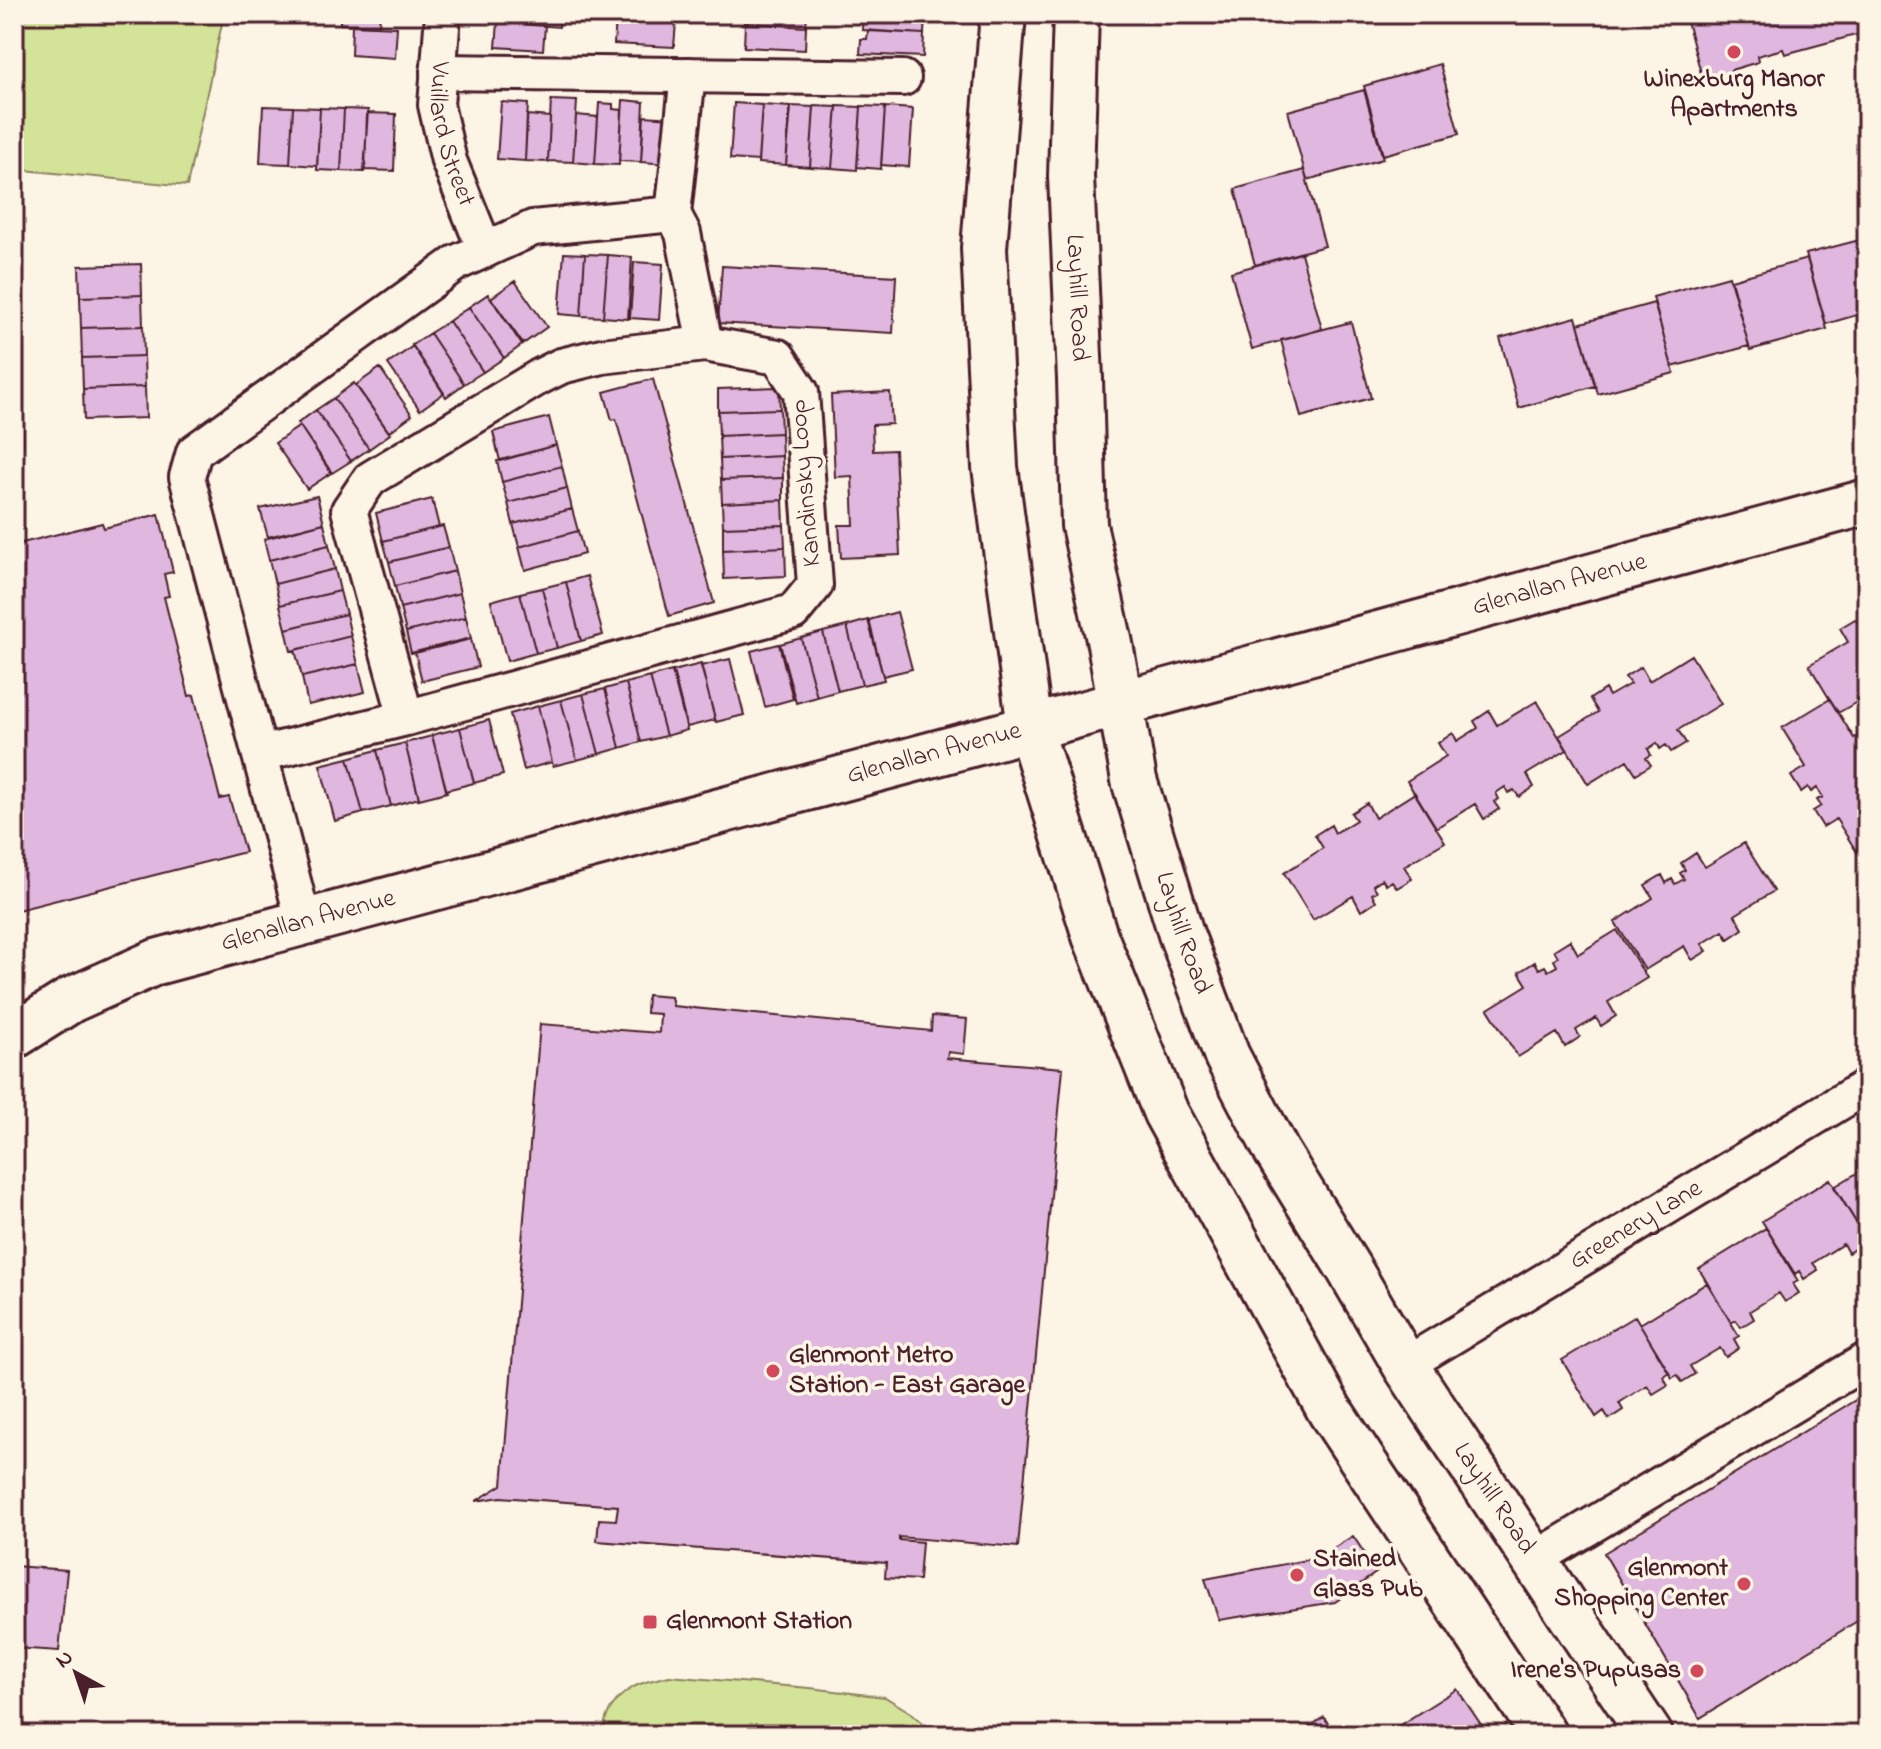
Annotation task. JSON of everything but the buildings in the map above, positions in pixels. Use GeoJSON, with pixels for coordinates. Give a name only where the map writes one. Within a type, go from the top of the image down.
{"type":"FeatureCollection","features":[{"type":"Feature","properties":{"kind":"main road"},"geometry":{"type":"LineString","coordinates":[[1003,14],[984,248],[995,467],[1030,728],[1095,936],[1166,1113],[1330,1411],[1544,1735]]}},
{"type":"Feature","properties":{"kind":"main road","name":"Layhill Road"},"geometry":{"type":"LineString","coordinates":[[1076,14],[1071,176],[1084,525],[1110,644],[1134,780],[1181,934],[1227,1056],[1277,1152],[1405,1365],[1650,1735]]}},
{"type":"Feature","properties":{"kind":"main road","name":"Glenallan Avenue"},"geometry":{"type":"LineString","coordinates":[[14,1036],[71,1000],[156,962],[1867,502]]}},
{"type":"Feature","properties":{"kind":"street","name":"Vuillard Street"},"geometry":{"type":"LineString","coordinates":[[443,14],[436,105],[449,161],[485,250]]}},
{"type":"Feature","properties":{"kind":"street"},"geometry":{"type":"LineString","coordinates":[[438,72],[903,78]]}},
{"type":"Feature","properties":{"kind":"street"},"geometry":{"type":"LineString","coordinates":[[688,75],[673,214],[683,233],[705,344]]}},
{"type":"Feature","properties":{"kind":"street"},"geometry":{"type":"LineString","coordinates":[[304,923],[187,477],[194,452],[456,263],[533,228],[673,214]]}},
{"type":"Feature","properties":{"kind":"street","name":"Kandinsky Loop"},"geometry":{"type":"LineString","coordinates":[[260,754],[406,718],[793,612],[815,585],[801,392],[778,357],[705,344],[602,356],[561,366],[370,479],[349,510],[406,718]]}},
{"type":"Feature","properties":{"kind":"street","name":"Greenery Lane"},"geometry":{"type":"LineString","coordinates":[[1405,1365],[1867,1086]]}},
{"type":"Feature","properties":{"kind":"street"},"geometry":{"type":"LineString","coordinates":[[1534,1560],[1867,1360]]}},
{"type":"Feature","properties":{"kind":"green space"},"geometry":{"type":"Polygon","coordinates":[[[14,14],[224,14],[187,186],[14,169],[14,14]]]}},
{"type":"Feature","properties":{"kind":"green space"},"geometry":{"type":"Polygon","coordinates":[[[669,1676],[885,1697],[913,1714],[933,1735],[604,1735],[608,1714],[621,1696],[640,1684],[669,1676]]]}},
{"type":"Feature","properties":{"kind":"place","name":"Winexburg Manor Apartments"},"geometry":{"type":"Point","coordinates":[1734,52]}},
{"type":"Feature","properties":{"kind":"place","name":"Glenmont Metro Station - East Garage"},"geometry":{"type":"Point","coordinates":[773,1371]}},
{"type":"Feature","properties":{"kind":"place","name":"Stained Glass Pub"},"geometry":{"type":"Point","coordinates":[1297,1575]}},
{"type":"Feature","properties":{"kind":"place","name":"Glenmont Shopping Center"},"geometry":{"type":"Point","coordinates":[1744,1584]}},
{"type":"Feature","properties":{"kind":"place","name":"Glenmont Station"},"geometry":{"type":"Point","coordinates":[650,1622]}},
{"type":"Feature","properties":{"kind":"place","name":"Irene's Pupusas"},"geometry":{"type":"Point","coordinates":[1697,1671]}}]}
